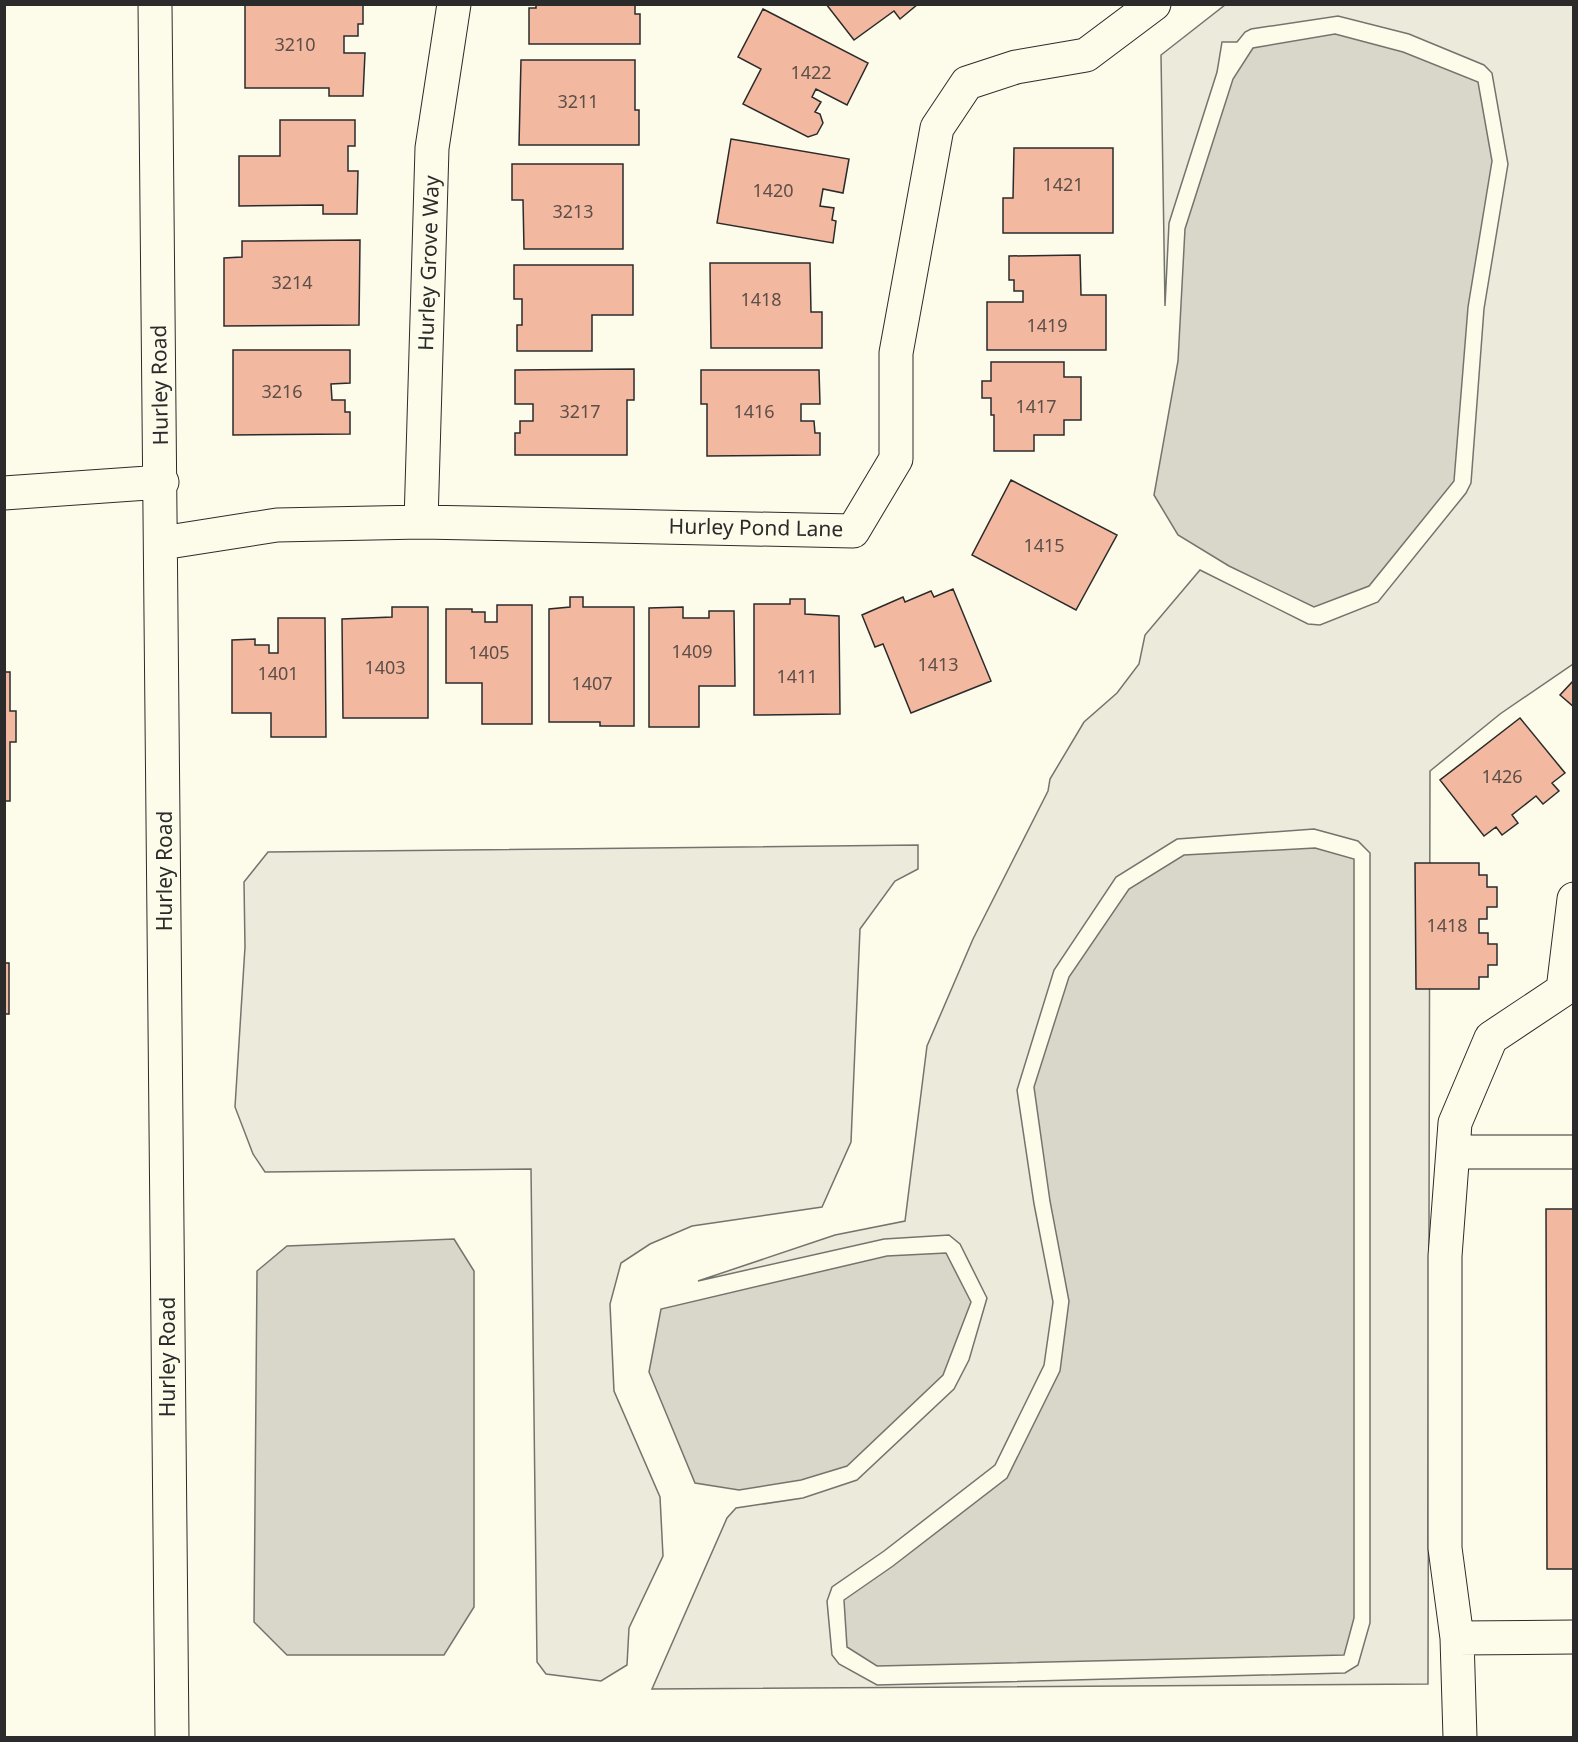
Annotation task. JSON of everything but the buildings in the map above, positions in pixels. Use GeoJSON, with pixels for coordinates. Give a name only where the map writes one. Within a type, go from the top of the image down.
{"type":"FeatureCollection","features":[{"type":"Feature","properties":{"kind":"street","name":"Hurley Road"},"geometry":{"type":"LineString","coordinates":[[155,4],[162,482],[172,1737]]}},
{"type":"Feature","properties":{"kind":"street","name":"Hurley Grove Way"},"geometry":{"type":"LineString","coordinates":[[422,522],[432,148],[454,4]]}},
{"type":"Feature","properties":{"kind":"street","name":"Hurley Pond Lane"},"geometry":{"type":"LineString","coordinates":[[162,543],[277,525],[422,522],[853,531],[896,459],[896,353],[937,128],[968,83],[1016,67],[1086,55],[1154,4]]}},
{"type":"Feature","properties":{"kind":"street"},"geometry":{"type":"LineString","coordinates":[[4,493],[162,482]]}},
{"type":"Feature","properties":{"kind":"street"},"geometry":{"type":"LineString","coordinates":[[1460,1737],[1457,1638],[1445,1548],[1445,1257],[1455,1123],[1491,1038],[1563,990],[1574,899]]}},
{"type":"Feature","properties":{"kind":"street"},"geometry":{"type":"LineString","coordinates":[[1453,1152],[1574,1152]]}},
{"type":"Feature","properties":{"kind":"street"},"geometry":{"type":"LineString","coordinates":[[1457,1638],[1574,1637]]}},
{"type":"Feature","properties":{"kind":"shaded area"},"geometry":{"type":"Polygon","coordinates":[[[1225,5],[1573,5],[1573,664],[1500,714],[1430,771],[1428,1684],[652,1689],[727,1518],[736,1508],[803,1498],[857,1480],[954,1389],[969,1360],[987,1298],[960,1244],[949,1235],[884,1239],[698,1281],[835,1235],[905,1221],[927,1046],[973,939],[1048,791],[1050,779],[1084,722],[1117,693],[1139,664],[1145,635],[1200,570],[1308,624],[1320,625],[1378,602],[1466,493],[1471,483],[1484,309],[1508,164],[1492,73],[1484,65],[1409,34],[1338,16],[1251,29],[1245,32],[1237,42],[1222,42],[1217,72],[1169,223],[1165,306],[1161,55],[1225,5]],[[1314,829],[1177,839],[1116,877],[1054,970],[1017,1090],[1034,1204],[1053,1302],[1044,1365],[995,1465],[884,1551],[832,1587],[827,1601],[832,1655],[839,1664],[877,1685],[1345,1673],[1358,1665],[1370,1623],[1370,853],[1358,841],[1314,829]]]}},
{"type":"Feature","properties":{"kind":"shaded area"},"geometry":{"type":"Polygon","coordinates":[[[1335,34],[1403,52],[1478,82],[1492,161],[1468,307],[1454,481],[1369,586],[1314,607],[1229,566],[1178,535],[1154,495],[1178,361],[1185,229],[1233,79],[1253,48],[1335,34]]]}},
{"type":"Feature","properties":{"kind":"shaded area"},"geometry":{"type":"Polygon","coordinates":[[[918,845],[918,869],[895,881],[860,929],[851,1142],[822,1207],[692,1226],[650,1244],[621,1263],[610,1304],[614,1391],[660,1497],[663,1556],[629,1628],[627,1665],[601,1681],[546,1674],[537,1662],[531,1169],[265,1172],[253,1154],[235,1107],[245,947],[244,882],[268,852],[918,845]]]}},
{"type":"Feature","properties":{"kind":"shaded area"},"geometry":{"type":"Polygon","coordinates":[[[1315,848],[1354,859],[1354,1618],[1344,1655],[877,1666],[847,1647],[844,1600],[893,1566],[1007,1478],[1060,1371],[1069,1301],[1050,1201],[1034,1087],[1069,977],[1129,889],[1184,855],[1315,848]]]}},
{"type":"Feature","properties":{"kind":"shaded area"},"geometry":{"type":"Polygon","coordinates":[[[454,1239],[474,1271],[474,1607],[444,1655],[287,1655],[254,1622],[257,1271],[287,1246],[454,1239]]]}},
{"type":"Feature","properties":{"kind":"shaded area"},"geometry":{"type":"Polygon","coordinates":[[[946,1253],[971,1302],[943,1375],[847,1466],[801,1480],[739,1490],[695,1483],[649,1372],[661,1309],[887,1256],[946,1253]]]}}]}
